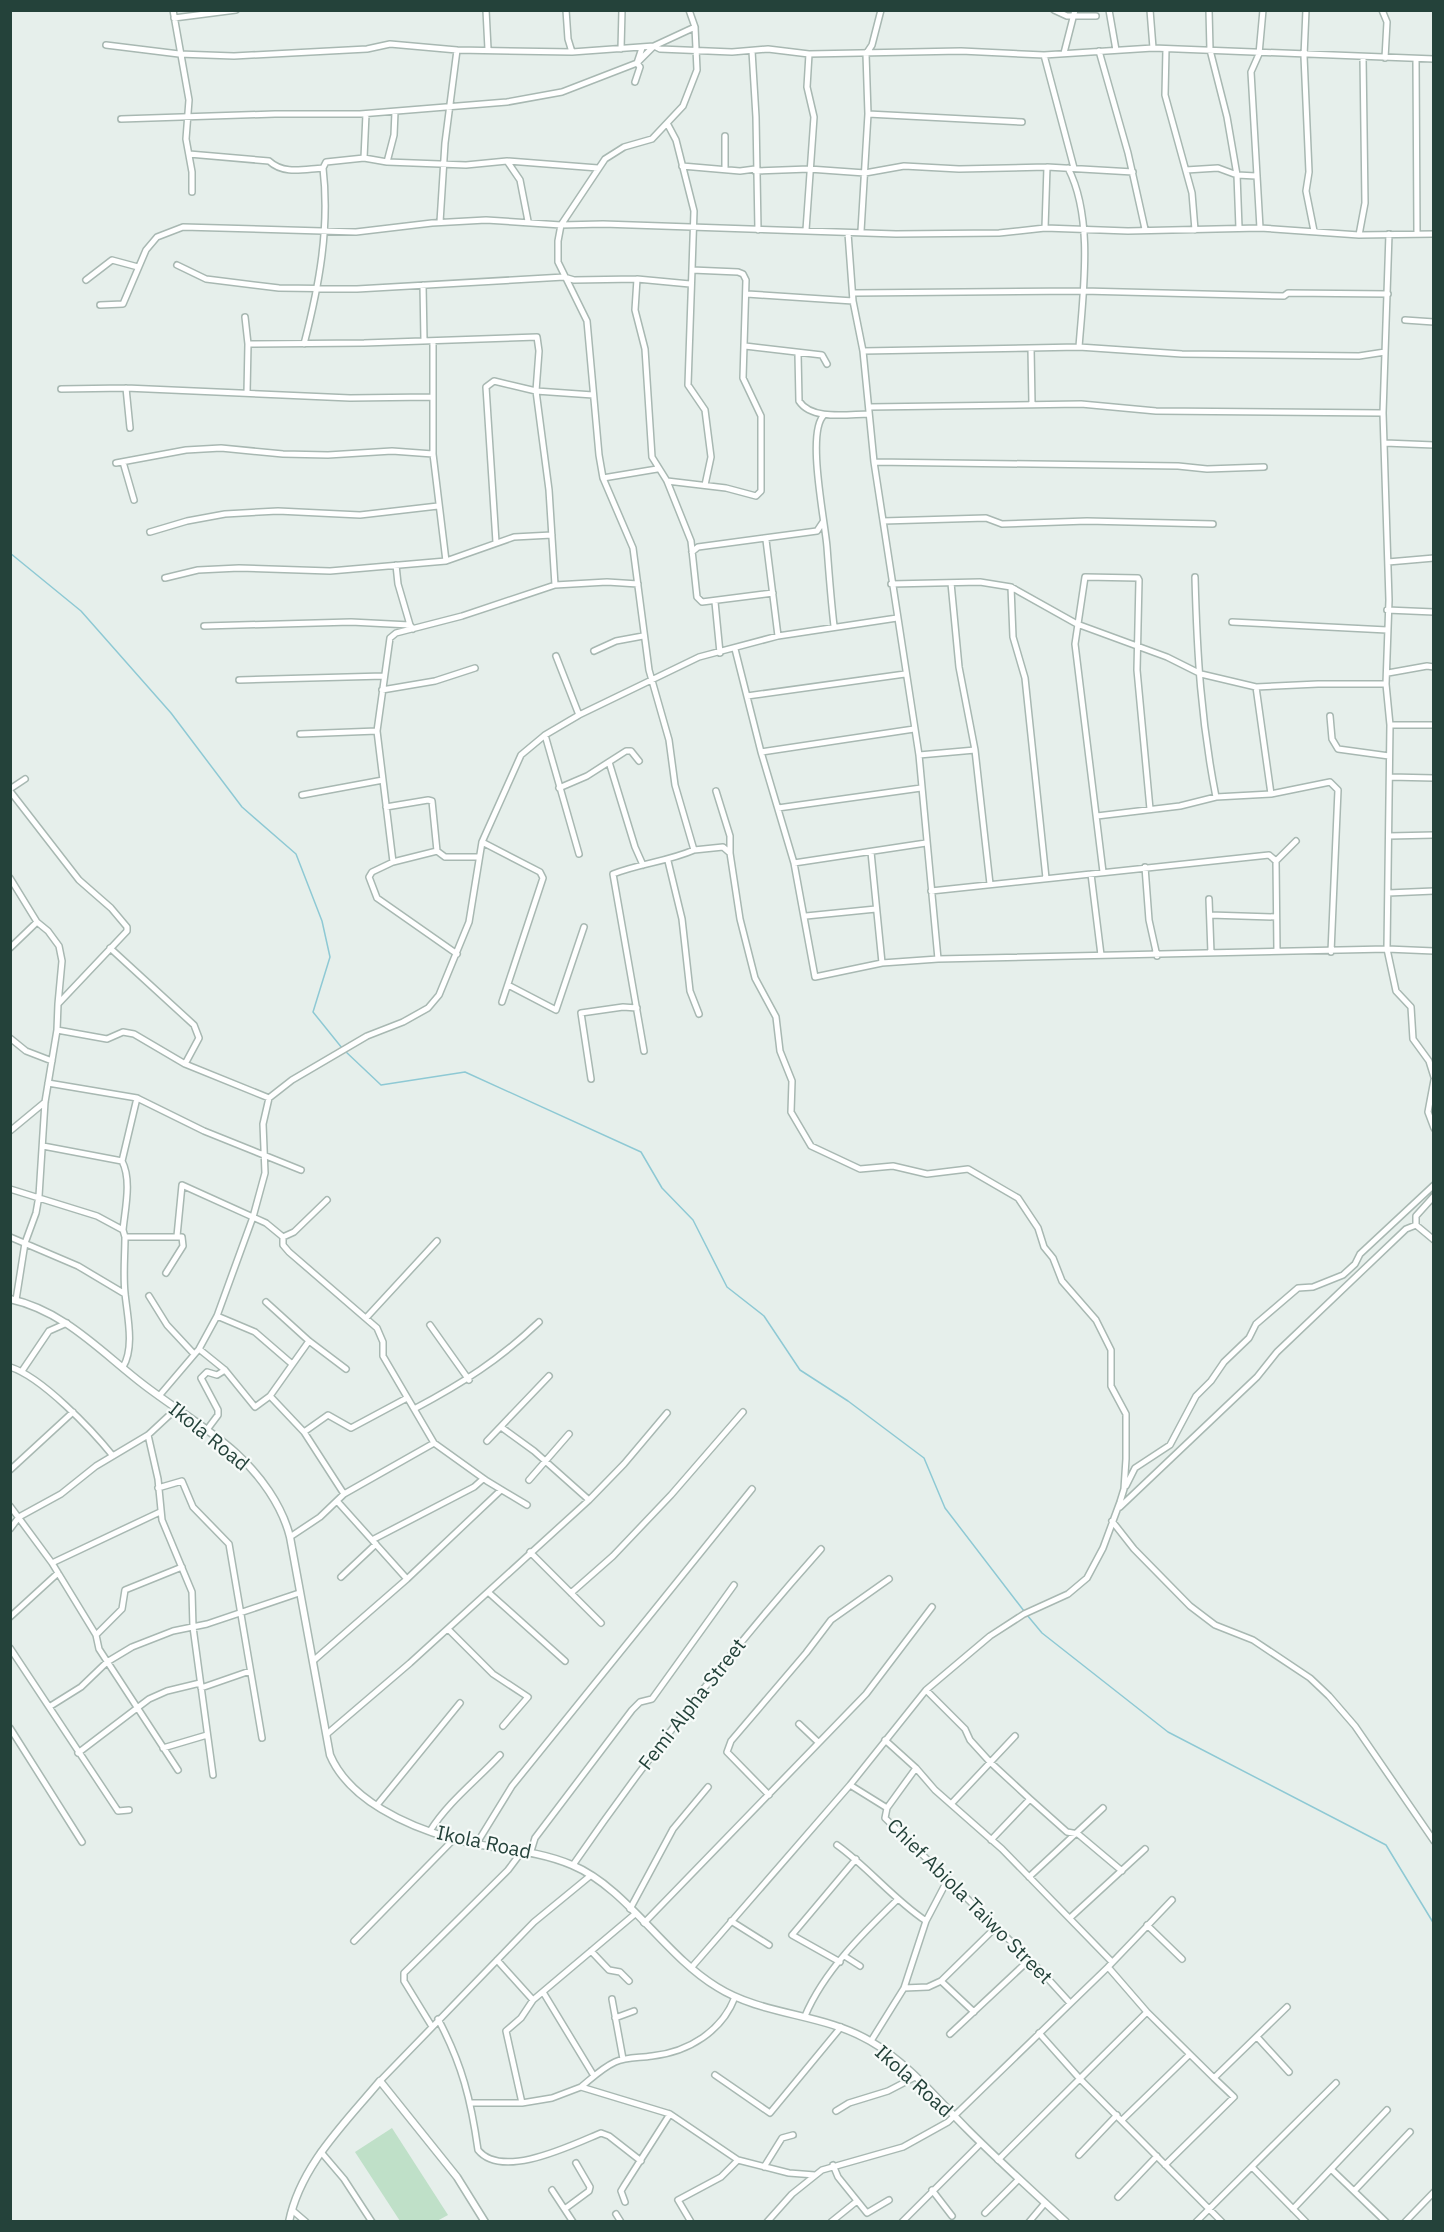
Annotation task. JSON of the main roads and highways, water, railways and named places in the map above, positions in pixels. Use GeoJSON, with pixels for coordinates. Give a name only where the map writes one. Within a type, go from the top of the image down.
{"type":"FeatureCollection","features":[{"type":"Feature","properties":{"kind":"waterway"},"geometry":{"type":"LineString","coordinates":[[10,553],[81,611],[171,713],[242,807],[296,854],[322,921],[330,957],[313,1012],[342,1048]]}},
{"type":"Feature","properties":{"kind":"waterway"},"geometry":{"type":"LineString","coordinates":[[345,1051],[381,1085],[465,1072],[641,1152],[662,1188],[693,1220],[727,1287],[764,1316],[800,1370],[848,1401],[924,1458],[945,1508],[1024,1611]]}},
{"type":"Feature","properties":{"kind":"waterway"},"geometry":{"type":"LineString","coordinates":[[1027,1615],[1042,1633],[1168,1732],[1386,1845],[1434,1924]]}}]}
